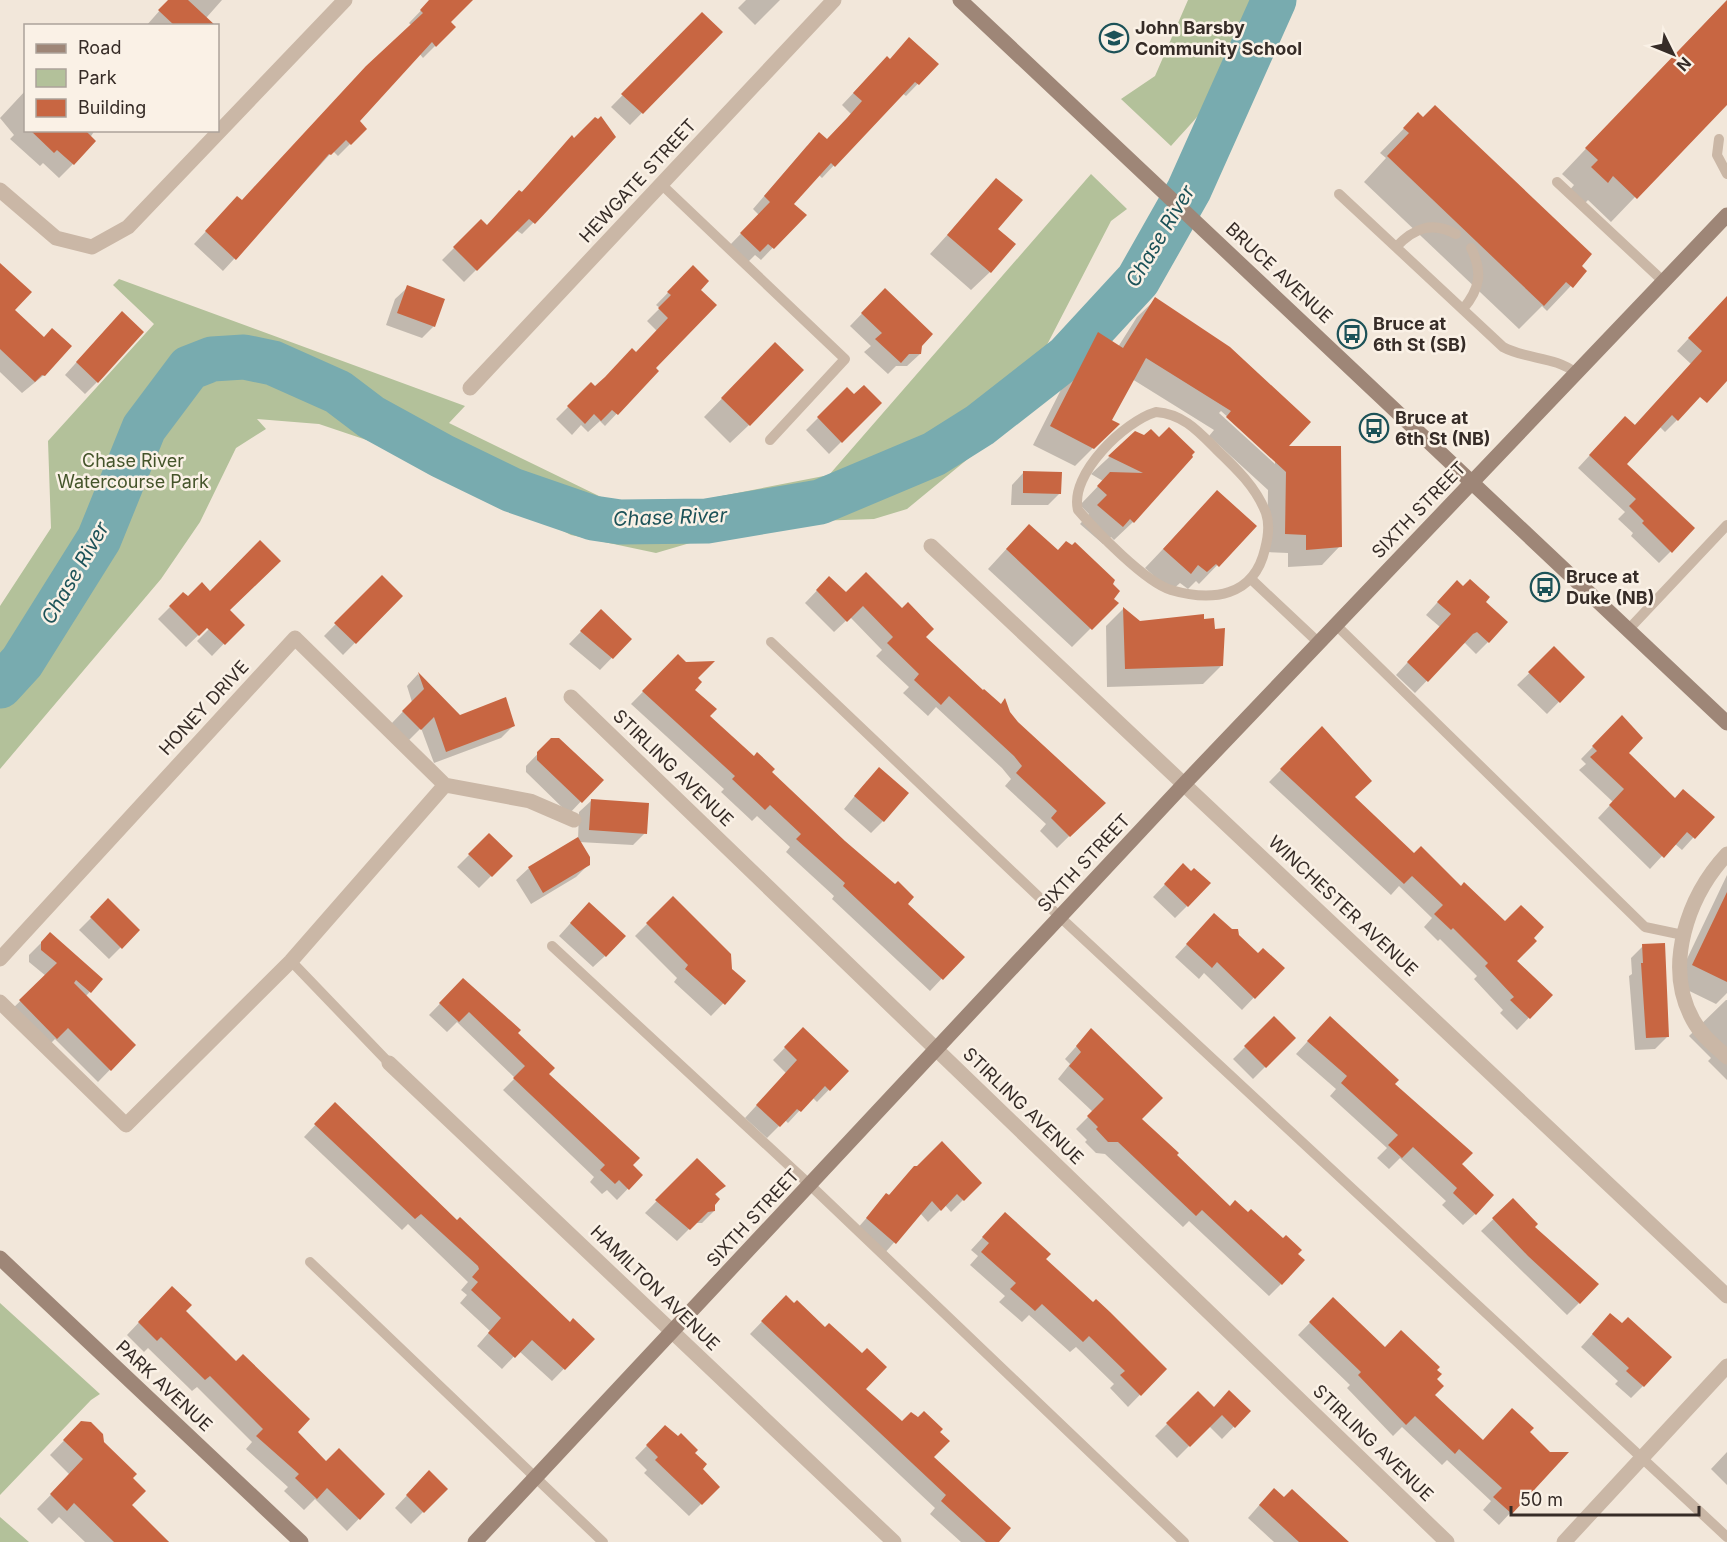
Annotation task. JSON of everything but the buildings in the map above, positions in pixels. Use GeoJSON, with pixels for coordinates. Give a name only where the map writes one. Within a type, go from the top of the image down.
{"type":"FeatureCollection","features":[{"type":"Feature","properties":{"kind":"street"},"geometry":{"type":"LineString","coordinates":[[219,132],[345,0]]}},
{"type":"Feature","properties":{"kind":"street","name":"HEWGATE STREET"},"geometry":{"type":"LineString","coordinates":[[470,388],[834,0]]}},
{"type":"Feature","properties":{"kind":"street","name":"BRUCE AVENUE"},"geometry":{"type":"LineString","coordinates":[[960,0],[1727,723]]}},
{"type":"Feature","properties":{"kind":"street"},"geometry":{"type":"LineString","coordinates":[[2,196],[56,238],[92,247],[128,227],[219,132]]}},
{"type":"Feature","properties":{"kind":"street","name":"SIXTH STREET"},"geometry":{"type":"LineString","coordinates":[[475,1542],[1185,783],[1727,215]]}},
{"type":"Feature","properties":{"kind":"street","name":"WINCHESTER AVENUE"},"geometry":{"type":"LineString","coordinates":[[931,546],[1727,1296]]}},
{"type":"Feature","properties":{"kind":"street","name":"HONEY DRIVE"},"geometry":{"type":"LineString","coordinates":[[0,959],[295,638],[445,784]]}},
{"type":"Feature","properties":{"kind":"street","name":"STIRLING AVENUE"},"geometry":{"type":"LineString","coordinates":[[571,697],[1447,1542]]}},
{"type":"Feature","properties":{"kind":"street"},"geometry":{"type":"LineString","coordinates":[[0,1002],[126,1125],[291,961],[445,784],[530,801],[574,820]]}},
{"type":"Feature","properties":{"kind":"street"},"geometry":{"type":"LineString","coordinates":[[1727,854],[1696,900],[1683,935],[1678,966],[1683,994],[1692,1020],[1727,1057]]}},
{"type":"Feature","properties":{"kind":"street","name":"HAMILTON AVENUE"},"geometry":{"type":"LineString","coordinates":[[389,1063],[894,1542]]}},
{"type":"Feature","properties":{"kind":"street","name":"PARK AVENUE"},"geometry":{"type":"LineString","coordinates":[[0,1258],[302,1542]]}},
{"type":"Feature","properties":{"kind":"street"},"geometry":{"type":"LineString","coordinates":[[1564,1542],[1727,1366]]}},
{"type":"Feature","properties":{"kind":"lane"},"geometry":{"type":"LineString","coordinates":[[1719,139],[1717,155],[1727,174]]}},
{"type":"Feature","properties":{"kind":"lane"},"geometry":{"type":"LineString","coordinates":[[1557,182],[1663,281]]}},
{"type":"Feature","properties":{"kind":"lane"},"geometry":{"type":"LineString","coordinates":[[661,184],[845,359],[770,440]]}},
{"type":"Feature","properties":{"kind":"lane"},"geometry":{"type":"LineString","coordinates":[[1339,194],[1503,347],[1513,353],[1562,363],[1576,374]]}},
{"type":"Feature","properties":{"kind":"lane"},"geometry":{"type":"LineString","coordinates":[[1396,247],[1409,234],[1423,227],[1438,226],[1456,234]]}},
{"type":"Feature","properties":{"kind":"lane"},"geometry":{"type":"LineString","coordinates":[[1463,309],[1474,296],[1478,282],[1479,270],[1471,248]]}},
{"type":"Feature","properties":{"kind":"lane"},"geometry":{"type":"LineString","coordinates":[[1156,412],[1179,416],[1251,484],[1267,516],[1267,539],[1262,561],[1251,579],[1238,590],[1206,596],[1169,590],[1143,574],[1078,510],[1077,492],[1082,478],[1093,461],[1141,416],[1156,412]]}},
{"type":"Feature","properties":{"kind":"lane"},"geometry":{"type":"LineString","coordinates":[[1628,630],[1727,525]]}},
{"type":"Feature","properties":{"kind":"lane"},"geometry":{"type":"LineString","coordinates":[[1251,579],[1318,643]]}},
{"type":"Feature","properties":{"kind":"lane"},"geometry":{"type":"LineString","coordinates":[[1336,625],[1645,927],[1683,935]]}},
{"type":"Feature","properties":{"kind":"lane"},"geometry":{"type":"LineString","coordinates":[[771,642],[1060,917],[1727,1537]]}},
{"type":"Feature","properties":{"kind":"lane"},"geometry":{"type":"LineString","coordinates":[[552,946],[810,1185],[1184,1542]]}},
{"type":"Feature","properties":{"kind":"lane"},"geometry":{"type":"LineString","coordinates":[[291,961],[389,1063]]}},
{"type":"Feature","properties":{"kind":"lane"},"geometry":{"type":"LineString","coordinates":[[310,1262],[603,1542]]}},
{"type":"Feature","properties":{"kind":"green space"},"geometry":{"type":"Polygon","coordinates":[[[1188,0],[1266,0],[1252,41],[1241,60],[1215,96],[1171,146],[1121,99],[1155,76],[1188,0]]]}},
{"type":"Feature","properties":{"kind":"green space","name":"Chase River Watercourse Park"},"geometry":{"type":"Polygon","coordinates":[[[1091,174],[1127,209],[1111,221],[1003,430],[907,509],[874,519],[758,523],[656,553],[571,535],[417,457],[319,424],[257,419],[266,429],[236,448],[200,522],[161,579],[0,769],[0,606],[51,528],[48,441],[154,324],[113,285],[119,279],[465,406],[449,423],[634,513],[829,475],[1091,174]]]}},
{"type":"Feature","properties":{"kind":"green space"},"geometry":{"type":"Polygon","coordinates":[[[0,1303],[100,1394],[91,1400],[0,1495],[0,1303]]]}},
{"type":"Feature","properties":{"kind":"green space"},"geometry":{"type":"Polygon","coordinates":[[[0,1517],[29,1542],[0,1542],[0,1517]]]}},
{"type":"Feature","properties":{"kind":"waterway","name":"Chase River"},"geometry":{"type":"LineString","coordinates":[[0,686],[22,662],[99,539],[144,428],[189,368],[212,359],[244,357],[273,363],[338,392],[371,417],[442,456],[512,490],[593,518],[620,522],[707,521],[820,502],[934,454],[980,425],[1067,357],[1138,280],[1189,190],[1274,0]]}},
{"type":"Feature","properties":{"kind":"place","name":"John Barsby Community School"},"geometry":{"type":"Point","coordinates":[1114,38]}},
{"type":"Feature","properties":{"kind":"place","name":"Bruce at 6th St (SB)"},"geometry":{"type":"Point","coordinates":[1352,334]}},
{"type":"Feature","properties":{"kind":"place","name":"Bruce at 6th St (NB)"},"geometry":{"type":"Point","coordinates":[1374,428]}},
{"type":"Feature","properties":{"kind":"place","name":"Bruce at Duke (NB)"},"geometry":{"type":"Point","coordinates":[1545,587]}}]}
